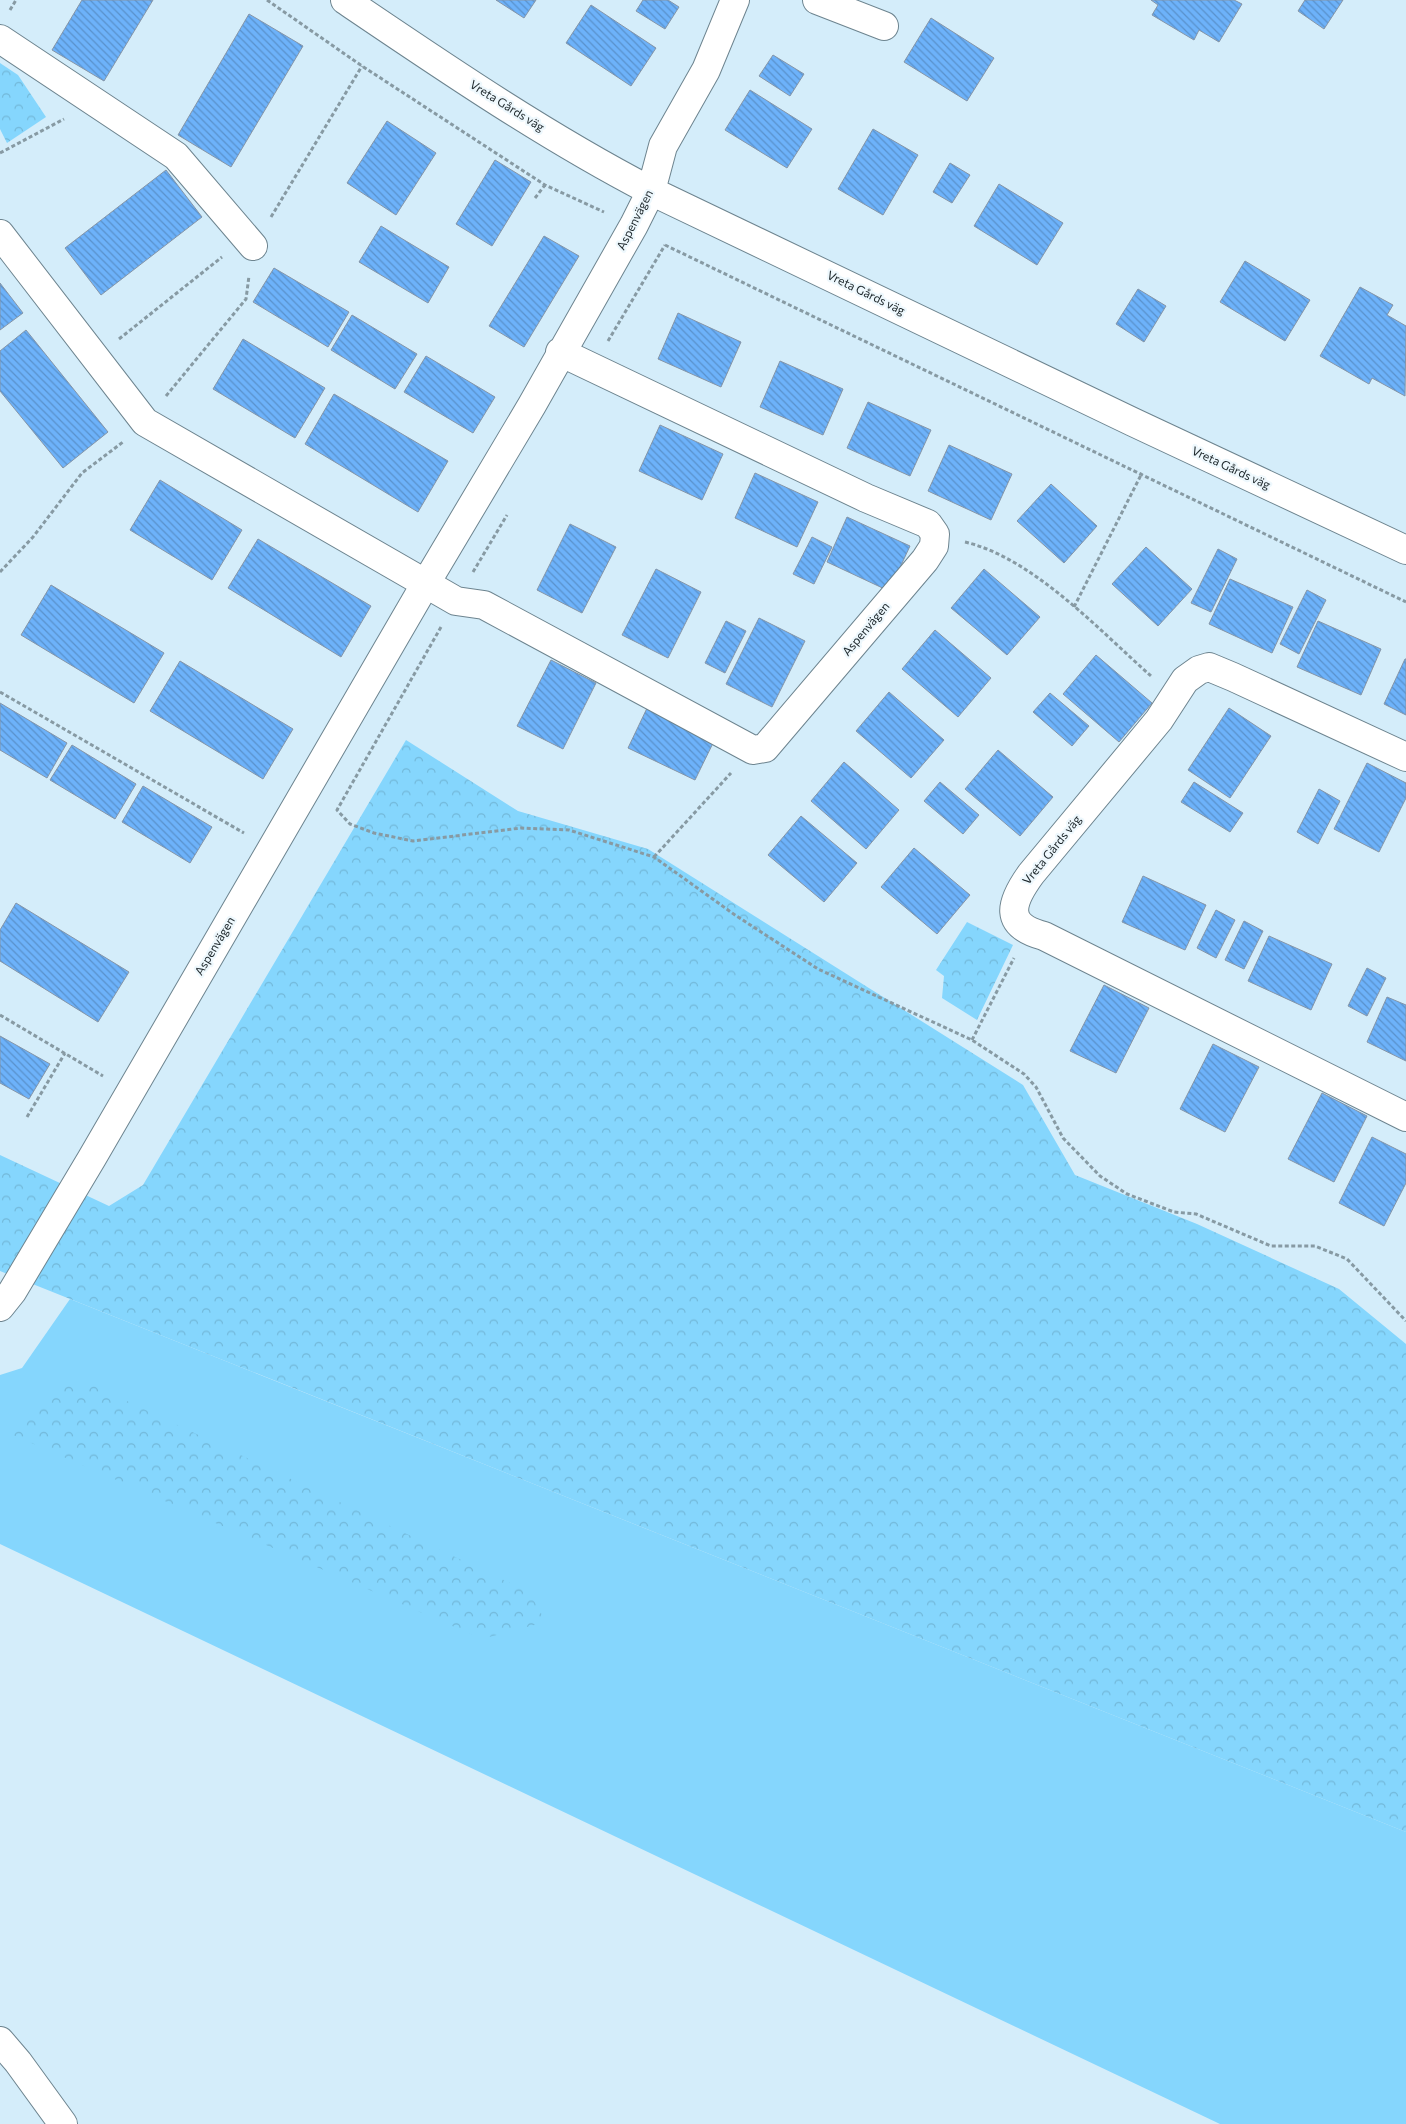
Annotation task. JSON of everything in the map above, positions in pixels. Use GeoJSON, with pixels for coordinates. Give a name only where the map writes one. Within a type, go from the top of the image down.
{"type":"FeatureCollection","features":[{"type":"Feature","properties":{"kind":"street","name":"Vreta Gårds väg"},"geometry":{"type":"LineString","coordinates":[[345,0],[414,47],[592,159],[651,191],[1133,422],[1406,550]]}},
{"type":"Feature","properties":{"kind":"street","name":"Aspenvägen"},"geometry":{"type":"LineString","coordinates":[[0,1307],[12,1292],[42,1242],[272,850],[426,583],[532,405],[560,352],[634,225],[651,191],[662,146],[706,70],[735,0]]}},
{"type":"Feature","properties":{"kind":"street"},"geometry":{"type":"LineString","coordinates":[[817,0],[884,26]]}},
{"type":"Feature","properties":{"kind":"street"},"geometry":{"type":"LineString","coordinates":[[0,39],[176,156],[253,246]]}},
{"type":"Feature","properties":{"kind":"street"},"geometry":{"type":"LineString","coordinates":[[0,234],[145,422],[426,583]]}},
{"type":"Feature","properties":{"kind":"street"},"geometry":{"type":"LineString","coordinates":[[560,352],[875,502],[928,524],[935,534]]}},
{"type":"Feature","properties":{"kind":"street","name":"Aspenvägen"},"geometry":{"type":"LineString","coordinates":[[426,583],[456,601],[484,605],[753,750],[765,748],[925,560],[934,546],[935,534]]}},
{"type":"Feature","properties":{"kind":"street","name":"Vreta Gårds väg"},"geometry":{"type":"LineString","coordinates":[[1029,932],[1017,921],[1014,907],[1018,892],[1159,720],[1186,680],[1198,670],[1209,667],[1234,677],[1406,757]]}},
{"type":"Feature","properties":{"kind":"street"},"geometry":{"type":"LineString","coordinates":[[1029,932],[1044,936],[1406,1118]]}},
{"type":"Feature","properties":{"kind":"street"},"geometry":{"type":"LineString","coordinates":[[0,2041],[18,2062],[63,2124]]}},
{"type":"Feature","properties":{"kind":"path"},"geometry":{"type":"LineString","coordinates":[[267,0],[362,66],[545,185],[634,225],[665,245],[1406,602]]}},
{"type":"Feature","properties":{"kind":"path"},"geometry":{"type":"LineString","coordinates":[[0,572],[33,537],[82,473],[145,422],[246,298],[253,246],[362,66]]}},
{"type":"Feature","properties":{"kind":"path"},"geometry":{"type":"LineString","coordinates":[[0,153],[95,102]]}},
{"type":"Feature","properties":{"kind":"path"},"geometry":{"type":"LineString","coordinates":[[535,198],[545,185]]}},
{"type":"Feature","properties":{"kind":"path"},"geometry":{"type":"LineString","coordinates":[[593,368],[665,245]]}},
{"type":"Feature","properties":{"kind":"path"},"geometry":{"type":"LineString","coordinates":[[95,358],[223,256],[253,246]]}},
{"type":"Feature","properties":{"kind":"path"},"geometry":{"type":"LineString","coordinates":[[1074,607],[1142,474]]}},
{"type":"Feature","properties":{"kind":"path"},"geometry":{"type":"LineString","coordinates":[[510,510],[337,810],[350,824],[374,833],[413,840],[521,828],[569,830],[654,857],[735,915],[818,969],[972,1040],[1024,1074],[1036,1087],[1062,1138],[1100,1176],[1127,1194],[1174,1212],[1196,1214],[1271,1246],[1315,1246],[1347,1259],[1406,1321]]}},
{"type":"Feature","properties":{"kind":"path"},"geometry":{"type":"LineString","coordinates":[[935,534],[983,546],[1025,568],[1074,607],[1174,696]]}},
{"type":"Feature","properties":{"kind":"path"},"geometry":{"type":"LineString","coordinates":[[0,692],[272,850]]}},
{"type":"Feature","properties":{"kind":"path"},"geometry":{"type":"LineString","coordinates":[[654,857],[722,782]]}},
{"type":"Feature","properties":{"kind":"path"},"geometry":{"type":"LineString","coordinates":[[972,1040],[1018,948],[1029,932]]}},
{"type":"Feature","properties":{"kind":"path"},"geometry":{"type":"LineString","coordinates":[[0,1015],[129,1092]]}},
{"type":"Feature","properties":{"kind":"path"},"geometry":{"type":"LineString","coordinates":[[27,1117],[65,1054]]}},
{"type":"Feature","properties":{"kind":"green space"},"geometry":{"type":"Polygon","coordinates":[[[0,63],[18,75],[46,117],[7,143],[0,129],[0,63]]]}},
{"type":"Feature","properties":{"kind":"green space"},"geometry":{"type":"Polygon","coordinates":[[[406,740],[518,811],[648,849],[1023,1085],[1075,1175],[1197,1224],[1339,1289],[1406,1344],[1406,1832],[0,1271],[0,1155],[109,1206],[143,1185],[406,740]]]}},
{"type":"Feature","properties":{"kind":"green space"},"geometry":{"type":"Polygon","coordinates":[[[967,922],[1013,945],[977,1020],[942,998],[944,976],[936,970],[967,922]]]}},
{"type":"Feature","properties":{"kind":"green space"},"geometry":{"type":"Polygon","coordinates":[[[70,1299],[1406,1832],[1406,2124],[1220,2124],[0,1544],[0,1375],[22,1368],[70,1299]]]}},
{"type":"Feature","properties":{"kind":"green space"},"geometry":{"type":"Polygon","coordinates":[[[91,1384],[529,1592],[546,1622],[482,1639],[13,1435],[53,1386],[91,1384]]]}},
{"type":"Feature","properties":{"kind":"building"},"geometry":{"type":"Polygon","coordinates":[[[82,0],[153,0],[104,81],[52,50],[82,0]]]}},
{"type":"Feature","properties":{"kind":"building"},"geometry":{"type":"Polygon","coordinates":[[[496,0],[536,0],[524,18],[496,0]]]}},
{"type":"Feature","properties":{"kind":"building"},"geometry":{"type":"Polygon","coordinates":[[[643,0],[668,0],[679,7],[665,29],[636,11],[643,0]]]}},
{"type":"Feature","properties":{"kind":"building"},"geometry":{"type":"Polygon","coordinates":[[[1151,0],[1234,0],[1242,4],[1219,42],[1199,30],[1194,40],[1152,15],[1158,5],[1151,0]]]}},
{"type":"Feature","properties":{"kind":"building"},"geometry":{"type":"Polygon","coordinates":[[[1305,0],[1343,0],[1324,29],[1298,11],[1305,0]]]}},
{"type":"Feature","properties":{"kind":"building"},"geometry":{"type":"Polygon","coordinates":[[[591,5],[656,48],[631,86],[566,43],[591,5]]]}},
{"type":"Feature","properties":{"kind":"building"},"geometry":{"type":"Polygon","coordinates":[[[249,14],[303,46],[231,167],[178,135],[249,14]]]}},
{"type":"Feature","properties":{"kind":"building"},"geometry":{"type":"Polygon","coordinates":[[[931,18],[994,58],[967,101],[904,62],[931,18]]]}},
{"type":"Feature","properties":{"kind":"building"},"geometry":{"type":"Polygon","coordinates":[[[773,55],[804,74],[790,96],[759,76],[773,55]]]}},
{"type":"Feature","properties":{"kind":"building"},"geometry":{"type":"Polygon","coordinates":[[[750,90],[812,129],[787,168],[725,130],[750,90]]]}},
{"type":"Feature","properties":{"kind":"building"},"geometry":{"type":"Polygon","coordinates":[[[387,121],[436,153],[396,215],[347,183],[387,121]]]}},
{"type":"Feature","properties":{"kind":"building"},"geometry":{"type":"Polygon","coordinates":[[[873,129],[918,155],[883,215],[838,189],[873,129]]]}},
{"type":"Feature","properties":{"kind":"building"},"geometry":{"type":"Polygon","coordinates":[[[495,160],[531,182],[492,246],[456,224],[495,160]]]}},
{"type":"Feature","properties":{"kind":"building"},"geometry":{"type":"Polygon","coordinates":[[[950,163],[970,175],[952,203],[933,192],[950,163]]]}},
{"type":"Feature","properties":{"kind":"building"},"geometry":{"type":"Polygon","coordinates":[[[166,170],[202,217],[101,295],[65,248],[166,170]]]}},
{"type":"Feature","properties":{"kind":"building"},"geometry":{"type":"Polygon","coordinates":[[[999,184],[1063,223],[1037,265],[974,226],[999,184]]]}},
{"type":"Feature","properties":{"kind":"building"},"geometry":{"type":"Polygon","coordinates":[[[381,226],[449,267],[428,303],[359,262],[381,226]]]}},
{"type":"Feature","properties":{"kind":"building"},"geometry":{"type":"Polygon","coordinates":[[[544,236],[579,256],[524,347],[489,326],[544,236]]]}},
{"type":"Feature","properties":{"kind":"building"},"geometry":{"type":"Polygon","coordinates":[[[1245,261],[1310,300],[1285,341],[1220,302],[1245,261]]]}},
{"type":"Feature","properties":{"kind":"building"},"geometry":{"type":"Polygon","coordinates":[[[274,268],[349,312],[328,347],[253,302],[274,268]]]}},
{"type":"Feature","properties":{"kind":"building"},"geometry":{"type":"Polygon","coordinates":[[[0,283],[23,313],[0,330],[0,283]]]}},
{"type":"Feature","properties":{"kind":"building"},"geometry":{"type":"Polygon","coordinates":[[[1360,287],[1393,305],[1387,315],[1406,326],[1405,396],[1372,378],[1369,384],[1320,356],[1360,287]]]}},
{"type":"Feature","properties":{"kind":"building"},"geometry":{"type":"Polygon","coordinates":[[[1138,289],[1166,306],[1144,342],[1116,324],[1138,289]]]}},
{"type":"Feature","properties":{"kind":"building"},"geometry":{"type":"Polygon","coordinates":[[[678,313],[741,342],[721,387],[658,359],[678,313]]]}},
{"type":"Feature","properties":{"kind":"building"},"geometry":{"type":"Polygon","coordinates":[[[352,315],[417,354],[395,389],[331,350],[352,315]]]}},
{"type":"Feature","properties":{"kind":"building"},"geometry":{"type":"Polygon","coordinates":[[[26,330],[108,432],[63,468],[0,391],[0,351],[26,330]]]}},
{"type":"Feature","properties":{"kind":"building"},"geometry":{"type":"Polygon","coordinates":[[[243,339],[325,388],[295,438],[213,389],[243,339]]]}},
{"type":"Feature","properties":{"kind":"building"},"geometry":{"type":"Polygon","coordinates":[[[426,356],[495,397],[473,433],[404,392],[426,356]]]}},
{"type":"Feature","properties":{"kind":"building"},"geometry":{"type":"Polygon","coordinates":[[[780,361],[843,389],[823,435],[760,407],[780,361]]]}},
{"type":"Feature","properties":{"kind":"building"},"geometry":{"type":"Polygon","coordinates":[[[334,394],[448,461],[418,512],[305,444],[334,394]]]}},
{"type":"Feature","properties":{"kind":"building"},"geometry":{"type":"Polygon","coordinates":[[[868,402],[931,430],[910,476],[847,448],[868,402]]]}},
{"type":"Feature","properties":{"kind":"building"},"geometry":{"type":"Polygon","coordinates":[[[660,425],[723,454],[702,500],[639,471],[660,425]]]}},
{"type":"Feature","properties":{"kind":"building"},"geometry":{"type":"Polygon","coordinates":[[[949,445],[1012,474],[991,520],[928,491],[949,445]]]}},
{"type":"Feature","properties":{"kind":"building"},"geometry":{"type":"Polygon","coordinates":[[[755,473],[818,502],[797,547],[735,518],[755,473]]]}},
{"type":"Feature","properties":{"kind":"building"},"geometry":{"type":"Polygon","coordinates":[[[160,480],[242,530],[212,580],[130,530],[160,480]]]}},
{"type":"Feature","properties":{"kind":"building"},"geometry":{"type":"Polygon","coordinates":[[[1051,484],[1097,526],[1064,563],[1017,521],[1051,484]]]}},
{"type":"Feature","properties":{"kind":"building"},"geometry":{"type":"Polygon","coordinates":[[[847,517],[910,546],[889,591],[827,562],[847,517]]]}},
{"type":"Feature","properties":{"kind":"building"},"geometry":{"type":"Polygon","coordinates":[[[570,524],[616,547],[582,613],[537,590],[570,524]]]}},
{"type":"Feature","properties":{"kind":"building"},"geometry":{"type":"Polygon","coordinates":[[[812,537],[832,547],[814,584],[793,574],[812,537]]]}},
{"type":"Feature","properties":{"kind":"building"},"geometry":{"type":"Polygon","coordinates":[[[258,539],[371,606],[341,657],[228,588],[258,539]]]}},
{"type":"Feature","properties":{"kind":"building"},"geometry":{"type":"Polygon","coordinates":[[[1146,547],[1192,589],[1158,626],[1112,584],[1146,547]]]}},
{"type":"Feature","properties":{"kind":"building"},"geometry":{"type":"Polygon","coordinates":[[[1218,549],[1237,559],[1211,612],[1191,603],[1218,549]]]}},
{"type":"Feature","properties":{"kind":"building"},"geometry":{"type":"Polygon","coordinates":[[[656,569],[701,592],[668,658],[622,635],[656,569]]]}},
{"type":"Feature","properties":{"kind":"building"},"geometry":{"type":"Polygon","coordinates":[[[984,569],[1040,617],[1007,655],[951,608],[984,569]]]}},
{"type":"Feature","properties":{"kind":"building"},"geometry":{"type":"Polygon","coordinates":[[[1230,579],[1293,607],[1272,653],[1209,624],[1230,579]]]}},
{"type":"Feature","properties":{"kind":"building"},"geometry":{"type":"Polygon","coordinates":[[[51,585],[164,653],[134,703],[21,635],[51,585]]]}},
{"type":"Feature","properties":{"kind":"building"},"geometry":{"type":"Polygon","coordinates":[[[1307,590],[1326,600],[1299,654],[1280,644],[1307,590]]]}},
{"type":"Feature","properties":{"kind":"building"},"geometry":{"type":"Polygon","coordinates":[[[759,618],[805,641],[772,707],[726,684],[759,618]]]}},
{"type":"Feature","properties":{"kind":"building"},"geometry":{"type":"Polygon","coordinates":[[[726,621],[746,631],[725,673],[705,663],[726,621]]]}},
{"type":"Feature","properties":{"kind":"building"},"geometry":{"type":"Polygon","coordinates":[[[1318,621],[1381,649],[1361,695],[1297,667],[1318,621]]]}},
{"type":"Feature","properties":{"kind":"building"},"geometry":{"type":"Polygon","coordinates":[[[935,630],[991,678],[958,717],[902,669],[935,630]]]}},
{"type":"Feature","properties":{"kind":"building"},"geometry":{"type":"Polygon","coordinates":[[[1096,655],[1152,703],[1119,742],[1063,694],[1096,655]]]}},
{"type":"Feature","properties":{"kind":"building"},"geometry":{"type":"Polygon","coordinates":[[[1406,659],[1406,715],[1384,704],[1406,659]]]}},
{"type":"Feature","properties":{"kind":"building"},"geometry":{"type":"Polygon","coordinates":[[[551,660],[596,683],[563,749],[517,726],[551,660]]]}},
{"type":"Feature","properties":{"kind":"building"},"geometry":{"type":"Polygon","coordinates":[[[180,661],[293,729],[263,779],[150,711],[180,661]]]}},
{"type":"Feature","properties":{"kind":"building"},"geometry":{"type":"Polygon","coordinates":[[[889,692],[944,740],[911,778],[856,731],[889,692]]]}},
{"type":"Feature","properties":{"kind":"building"},"geometry":{"type":"Polygon","coordinates":[[[1050,693],[1089,726],[1072,746],[1033,712],[1050,693]]]}},
{"type":"Feature","properties":{"kind":"building"},"geometry":{"type":"Polygon","coordinates":[[[0,703],[67,743],[47,778],[0,750],[0,703]]]}},
{"type":"Feature","properties":{"kind":"building"},"geometry":{"type":"Polygon","coordinates":[[[649,704],[716,737],[695,780],[628,748],[649,704]]]}},
{"type":"Feature","properties":{"kind":"building"},"geometry":{"type":"Polygon","coordinates":[[[1229,708],[1271,736],[1230,798],[1188,770],[1229,708]]]}},
{"type":"Feature","properties":{"kind":"building"},"geometry":{"type":"Polygon","coordinates":[[[72,745],[136,784],[115,819],[50,780],[72,745]]]}},
{"type":"Feature","properties":{"kind":"building"},"geometry":{"type":"Polygon","coordinates":[[[998,750],[1053,797],[1020,836],[965,789],[998,750]]]}},
{"type":"Feature","properties":{"kind":"building"},"geometry":{"type":"Polygon","coordinates":[[[844,762],[899,810],[866,849],[811,801],[844,762]]]}},
{"type":"Feature","properties":{"kind":"building"},"geometry":{"type":"Polygon","coordinates":[[[1367,763],[1406,783],[1406,798],[1379,852],[1334,829],[1367,763]]]}},
{"type":"Feature","properties":{"kind":"building"},"geometry":{"type":"Polygon","coordinates":[[[940,782],[979,815],[963,834],[924,801],[940,782]]]}},
{"type":"Feature","properties":{"kind":"building"},"geometry":{"type":"Polygon","coordinates":[[[1194,782],[1243,813],[1230,832],[1181,802],[1194,782]]]}},
{"type":"Feature","properties":{"kind":"building"},"geometry":{"type":"Polygon","coordinates":[[[143,786],[212,827],[190,863],[122,822],[143,786]]]}},
{"type":"Feature","properties":{"kind":"building"},"geometry":{"type":"Polygon","coordinates":[[[1319,789],[1340,801],[1318,844],[1297,832],[1319,789]]]}},
{"type":"Feature","properties":{"kind":"building"},"geometry":{"type":"Polygon","coordinates":[[[801,816],[857,863],[824,902],[768,855],[801,816]]]}},
{"type":"Feature","properties":{"kind":"building"},"geometry":{"type":"Polygon","coordinates":[[[914,848],[970,895],[937,934],[881,887],[914,848]]]}},
{"type":"Feature","properties":{"kind":"building"},"geometry":{"type":"Polygon","coordinates":[[[1143,876],[1206,905],[1185,950],[1122,922],[1143,876]]]}},
{"type":"Feature","properties":{"kind":"building"},"geometry":{"type":"Polygon","coordinates":[[[16,903],[129,972],[98,1022],[0,961],[0,930],[16,903]]]}},
{"type":"Feature","properties":{"kind":"building"},"geometry":{"type":"Polygon","coordinates":[[[1216,910],[1235,920],[1216,958],[1197,948],[1216,910]]]}},
{"type":"Feature","properties":{"kind":"building"},"geometry":{"type":"Polygon","coordinates":[[[1244,921],[1263,931],[1244,969],[1225,960],[1244,921]]]}},
{"type":"Feature","properties":{"kind":"building"},"geometry":{"type":"Polygon","coordinates":[[[1269,936],[1332,964],[1311,1010],[1248,981],[1269,936]]]}},
{"type":"Feature","properties":{"kind":"building"},"geometry":{"type":"Polygon","coordinates":[[[1367,968],[1386,978],[1367,1016],[1348,1006],[1367,968]]]}},
{"type":"Feature","properties":{"kind":"building"},"geometry":{"type":"Polygon","coordinates":[[[1104,985],[1149,1008],[1116,1073],[1070,1051],[1104,985]]]}},
{"type":"Feature","properties":{"kind":"building"},"geometry":{"type":"Polygon","coordinates":[[[1387,997],[1406,1005],[1406,1061],[1367,1042],[1387,997]]]}},
{"type":"Feature","properties":{"kind":"building"},"geometry":{"type":"Polygon","coordinates":[[[0,1036],[50,1064],[29,1099],[0,1083],[0,1036]]]}},
{"type":"Feature","properties":{"kind":"building"},"geometry":{"type":"Polygon","coordinates":[[[1213,1044],[1259,1067],[1225,1132],[1180,1109],[1213,1044]]]}},
{"type":"Feature","properties":{"kind":"building"},"geometry":{"type":"Polygon","coordinates":[[[1322,1093],[1367,1116],[1334,1182],[1288,1159],[1322,1093]]]}},
{"type":"Feature","properties":{"kind":"building"},"geometry":{"type":"Polygon","coordinates":[[[1372,1137],[1406,1154],[1406,1183],[1384,1226],[1339,1203],[1372,1137]]]}}]}
